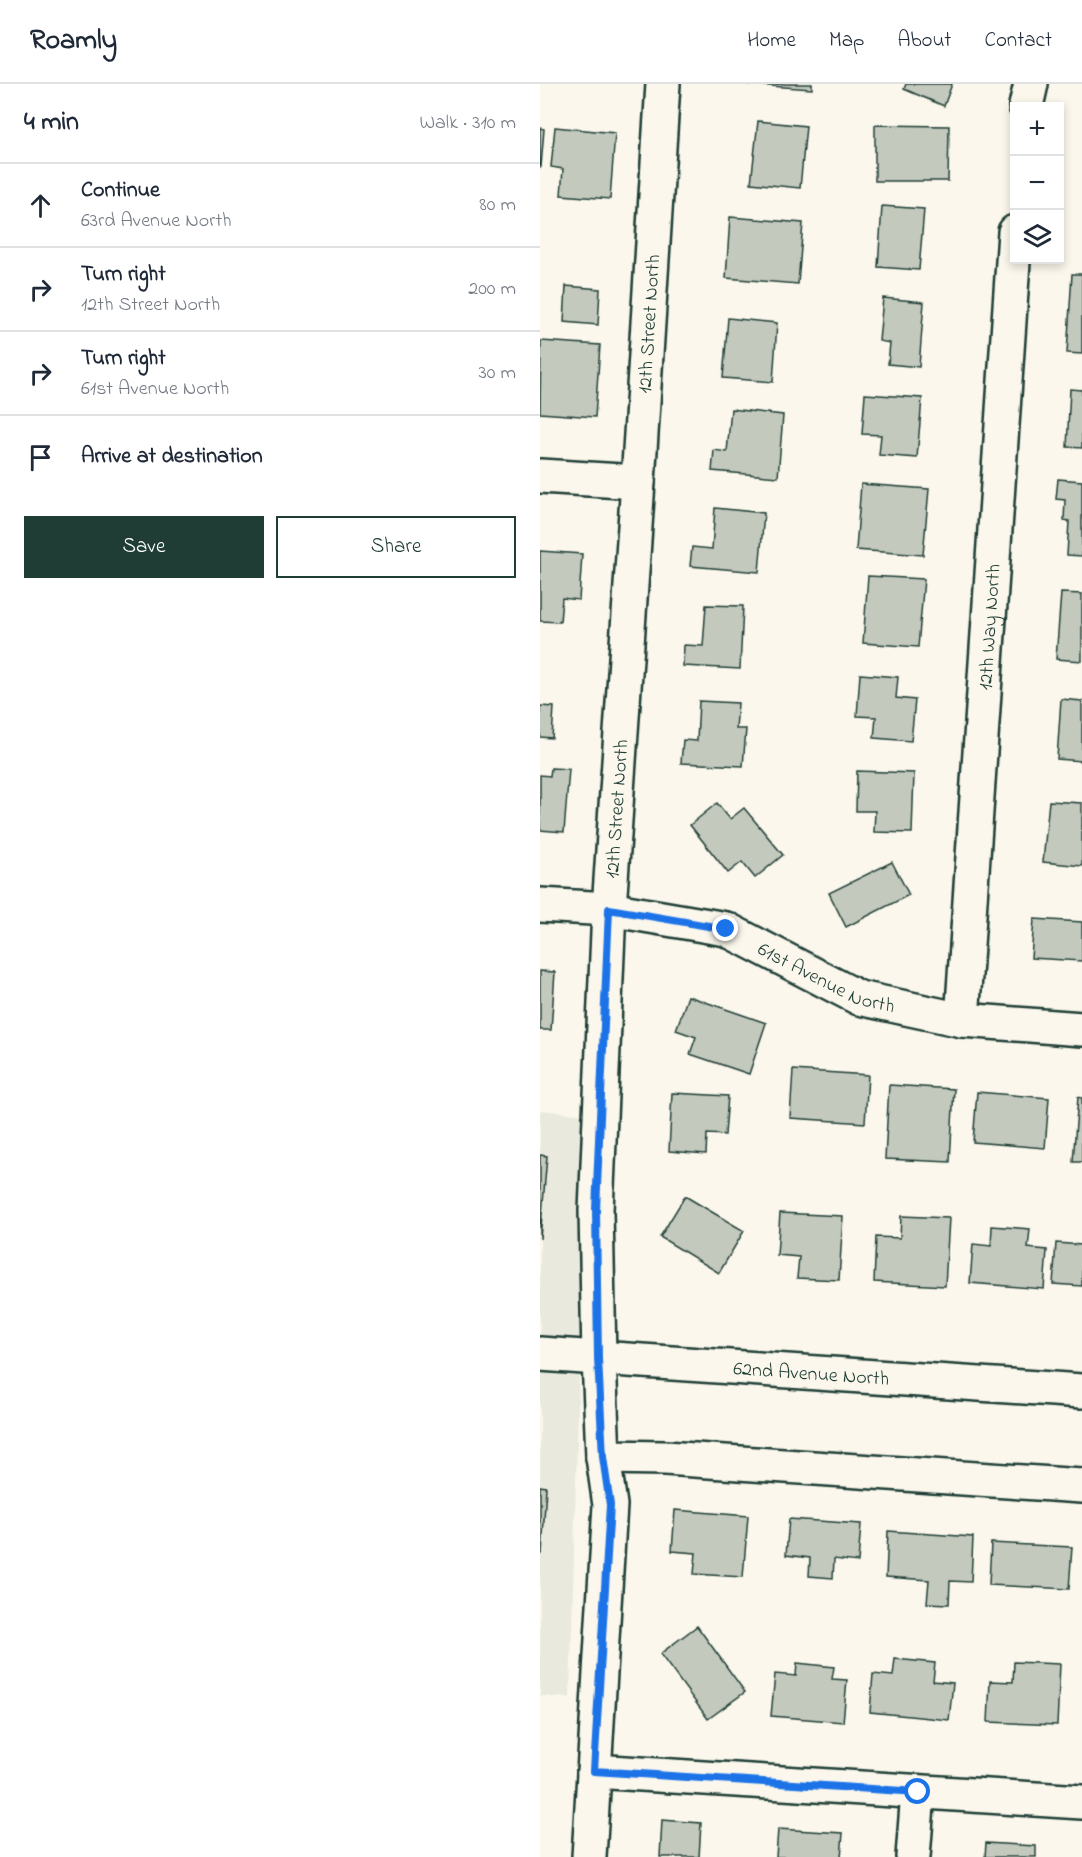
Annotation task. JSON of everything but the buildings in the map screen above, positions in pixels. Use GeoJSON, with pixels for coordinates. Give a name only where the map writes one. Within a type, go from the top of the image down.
{"type":"FeatureCollection","features":[{"type":"Feature","properties":{"kind":"street","name":"12th Street North"},"geometry":{"type":"LineString","coordinates":[[589,1857],[610,1505],[603,1457],[598,1358],[596,1210],[609,909],[663,84]]}},
{"type":"Feature","properties":{"kind":"street"},"geometry":{"type":"LineString","coordinates":[[1027,102],[1031,84]]}},
{"type":"Feature","properties":{"kind":"street","name":"12th Way North"},"geometry":{"type":"LineString","coordinates":[[962,1020],[1012,264]]}},
{"type":"Feature","properties":{"kind":"street"},"geometry":{"type":"LineString","coordinates":[[540,476],[638,482]]}},
{"type":"Feature","properties":{"kind":"street","name":"61st Avenue North"},"geometry":{"type":"LineString","coordinates":[[540,905],[609,909],[726,929],[859,998],[962,1020],[1082,1029]]}},
{"type":"Feature","properties":{"kind":"street","name":"62nd Avenue North"},"geometry":{"type":"LineString","coordinates":[[540,1354],[1082,1391]]}},
{"type":"Feature","properties":{"kind":"street"},"geometry":{"type":"LineString","coordinates":[[603,1457],[664,1458],[1082,1486]]}},
{"type":"Feature","properties":{"kind":"street"},"geometry":{"type":"LineString","coordinates":[[594,1771],[1082,1802]]}},
{"type":"Feature","properties":{"kind":"street"},"geometry":{"type":"LineString","coordinates":[[913,1857],[918,1792]]}},
{"type":"Feature","properties":{"kind":"shaded area"},"geometry":{"type":"Polygon","coordinates":[[[540,1110],[585,1115],[580,1340],[540,1338],[540,1110]]]}},
{"type":"Feature","properties":{"kind":"shaded area"},"geometry":{"type":"Polygon","coordinates":[[[540,1371],[579,1373],[570,1698],[540,1696],[540,1371]]]}},
{"type":"Feature","properties":{"kind":"route"},"geometry":{"type":"LineString","coordinates":[[726,929],[609,909],[596,1210],[598,1358],[603,1457],[610,1505],[594,1771],[918,1792]]}}]}
